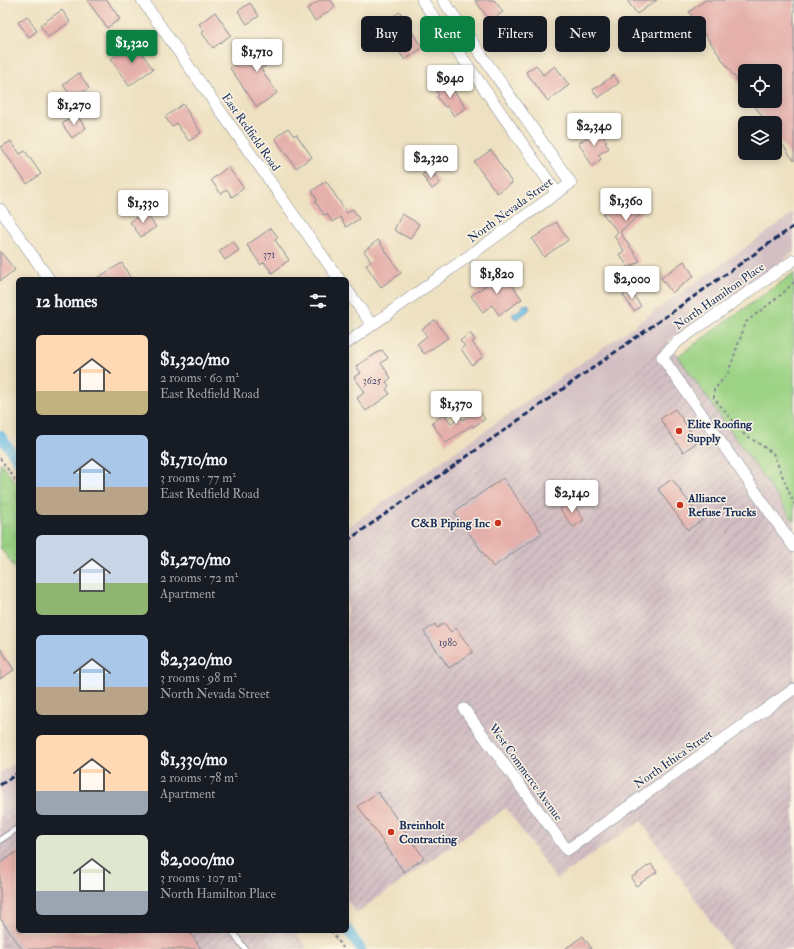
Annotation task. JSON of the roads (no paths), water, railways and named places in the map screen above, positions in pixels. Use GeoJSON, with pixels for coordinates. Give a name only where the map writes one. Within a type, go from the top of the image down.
{"type":"FeatureCollection","features":[{"type":"Feature","properties":{"kind":"street","name":"East Redfield Road"},"geometry":{"type":"LineString","coordinates":[[142,0],[338,277]]}},
{"type":"Feature","properties":{"kind":"street"},"geometry":{"type":"LineString","coordinates":[[422,0],[557,193]]}},
{"type":"Feature","properties":{"kind":"street","name":"North Nevada Street"},"geometry":{"type":"LineString","coordinates":[[349,342],[571,183],[443,0]]}},
{"type":"Feature","properties":{"kind":"street"},"geometry":{"type":"LineString","coordinates":[[0,209],[48,277]]}},
{"type":"Feature","properties":{"kind":"street","name":"North Hamilton Place"},"geometry":{"type":"LineString","coordinates":[[794,260],[677,342],[662,357],[794,547]]}},
{"type":"Feature","properties":{"kind":"street"},"geometry":{"type":"LineString","coordinates":[[349,293],[372,326]]}},
{"type":"Feature","properties":{"kind":"street","name":"North Ithica Street"},"geometry":{"type":"LineString","coordinates":[[567,850],[794,689]]}},
{"type":"Feature","properties":{"kind":"street","name":"West Commerce Avenue"},"geometry":{"type":"LineString","coordinates":[[464,709],[567,850]]}},
{"type":"Feature","properties":{"kind":"lane"},"geometry":{"type":"LineString","coordinates":[[0,840],[16,829]]}},
{"type":"Feature","properties":{"kind":"lane"},"geometry":{"type":"LineString","coordinates":[[233,933],[245,949]]}},
{"type":"Feature","properties":{"kind":"water"},"geometry":{"type":"Polygon","coordinates":[[[528,304],[530,307],[528,311],[517,319],[513,317],[513,313],[520,310],[523,305],[528,304]]]}},
{"type":"Feature","properties":{"kind":"waterway"},"geometry":{"type":"LineString","coordinates":[[0,435],[16,458]]}},
{"type":"Feature","properties":{"kind":"waterway"},"geometry":{"type":"LineString","coordinates":[[349,932],[361,949]]}},
{"type":"Feature","properties":{"kind":"railway"},"geometry":{"type":"LineString","coordinates":[[349,540],[794,226]]}},
{"type":"Feature","properties":{"kind":"railway"},"geometry":{"type":"LineString","coordinates":[[0,785],[16,774]]}},
{"type":"Feature","properties":{"kind":"place","name":"Elite Roofing Supply"},"geometry":{"type":"Point","coordinates":[679,431]}},
{"type":"Feature","properties":{"kind":"place","name":"Alliance Refuse Trucks"},"geometry":{"type":"Point","coordinates":[680,505]}},
{"type":"Feature","properties":{"kind":"place","name":"C&B Piping Inc"},"geometry":{"type":"Point","coordinates":[498,523]}},
{"type":"Feature","properties":{"kind":"place","name":"Breinholt Contracting"},"geometry":{"type":"Point","coordinates":[391,832]}}]}
